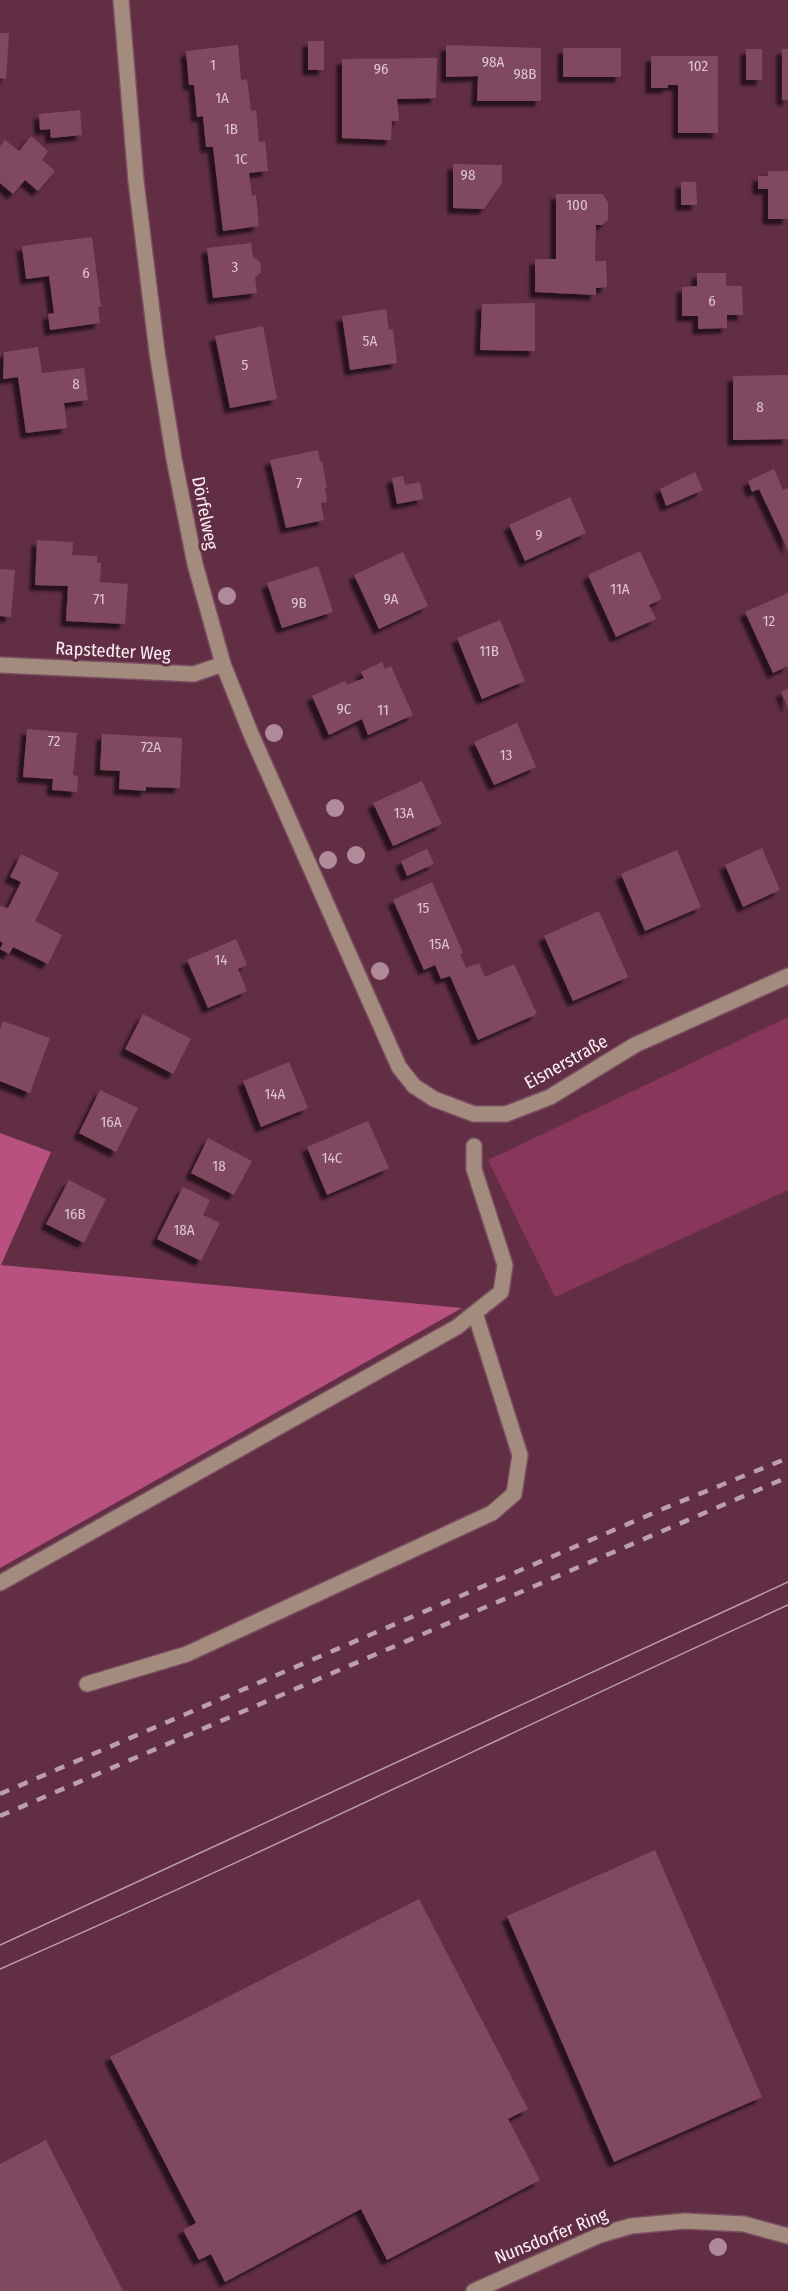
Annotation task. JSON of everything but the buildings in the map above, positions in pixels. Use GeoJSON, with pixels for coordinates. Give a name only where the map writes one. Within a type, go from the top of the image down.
{"type":"FeatureCollection","features":[{"type":"Feature","properties":{"kind":"street","name":"Dörfelweg"},"geometry":{"type":"LineString","coordinates":[[121,0],[135,181],[157,352],[174,459],[195,564],[223,664],[251,734],[370,1003]]}},
{"type":"Feature","properties":{"kind":"street","name":"Rapstedter Weg"},"geometry":{"type":"LineString","coordinates":[[0,665],[194,674],[223,664]]}},
{"type":"Feature","properties":{"kind":"street","name":"Eisnerstraße"},"geometry":{"type":"LineString","coordinates":[[370,1003],[399,1067],[414,1086],[434,1100],[474,1114],[506,1114],[550,1097],[635,1045],[788,976]]}},
{"type":"Feature","properties":{"kind":"street"},"geometry":{"type":"LineString","coordinates":[[0,1583],[458,1327],[501,1292],[505,1265],[474,1169],[474,1146]]}},
{"type":"Feature","properties":{"kind":"street"},"geometry":{"type":"LineString","coordinates":[[87,1684],[187,1654],[492,1514],[514,1494],[520,1455],[475,1313]]}},
{"type":"Feature","properties":{"kind":"street","name":"Nunsdorfer Ring"},"geometry":{"type":"LineString","coordinates":[[474,2291],[600,2235],[631,2226],[685,2221],[744,2224],[788,2236]]}},
{"type":"Feature","properties":{"kind":"shaded area"},"geometry":{"type":"Polygon","coordinates":[[[788,1017],[788,1190],[555,1297],[488,1160],[788,1017]]]}},
{"type":"Feature","properties":{"kind":"shaded area"},"geometry":{"type":"Polygon","coordinates":[[[0,1133],[51,1152],[1,1265],[462,1308],[0,1568],[0,1133]]]}},
{"type":"Feature","properties":{"kind":"tram line"},"geometry":{"type":"LineString","coordinates":[[0,1945],[788,1582]]}},
{"type":"Feature","properties":{"kind":"tram line"},"geometry":{"type":"LineString","coordinates":[[0,1969],[198,1880],[788,1605]]}},
{"type":"Feature","properties":{"kind":"railway"},"geometry":{"type":"LineString","coordinates":[[0,1794],[672,1505],[788,1458]]}},
{"type":"Feature","properties":{"kind":"railway"},"geometry":{"type":"LineString","coordinates":[[0,1816],[788,1477]]}}]}
